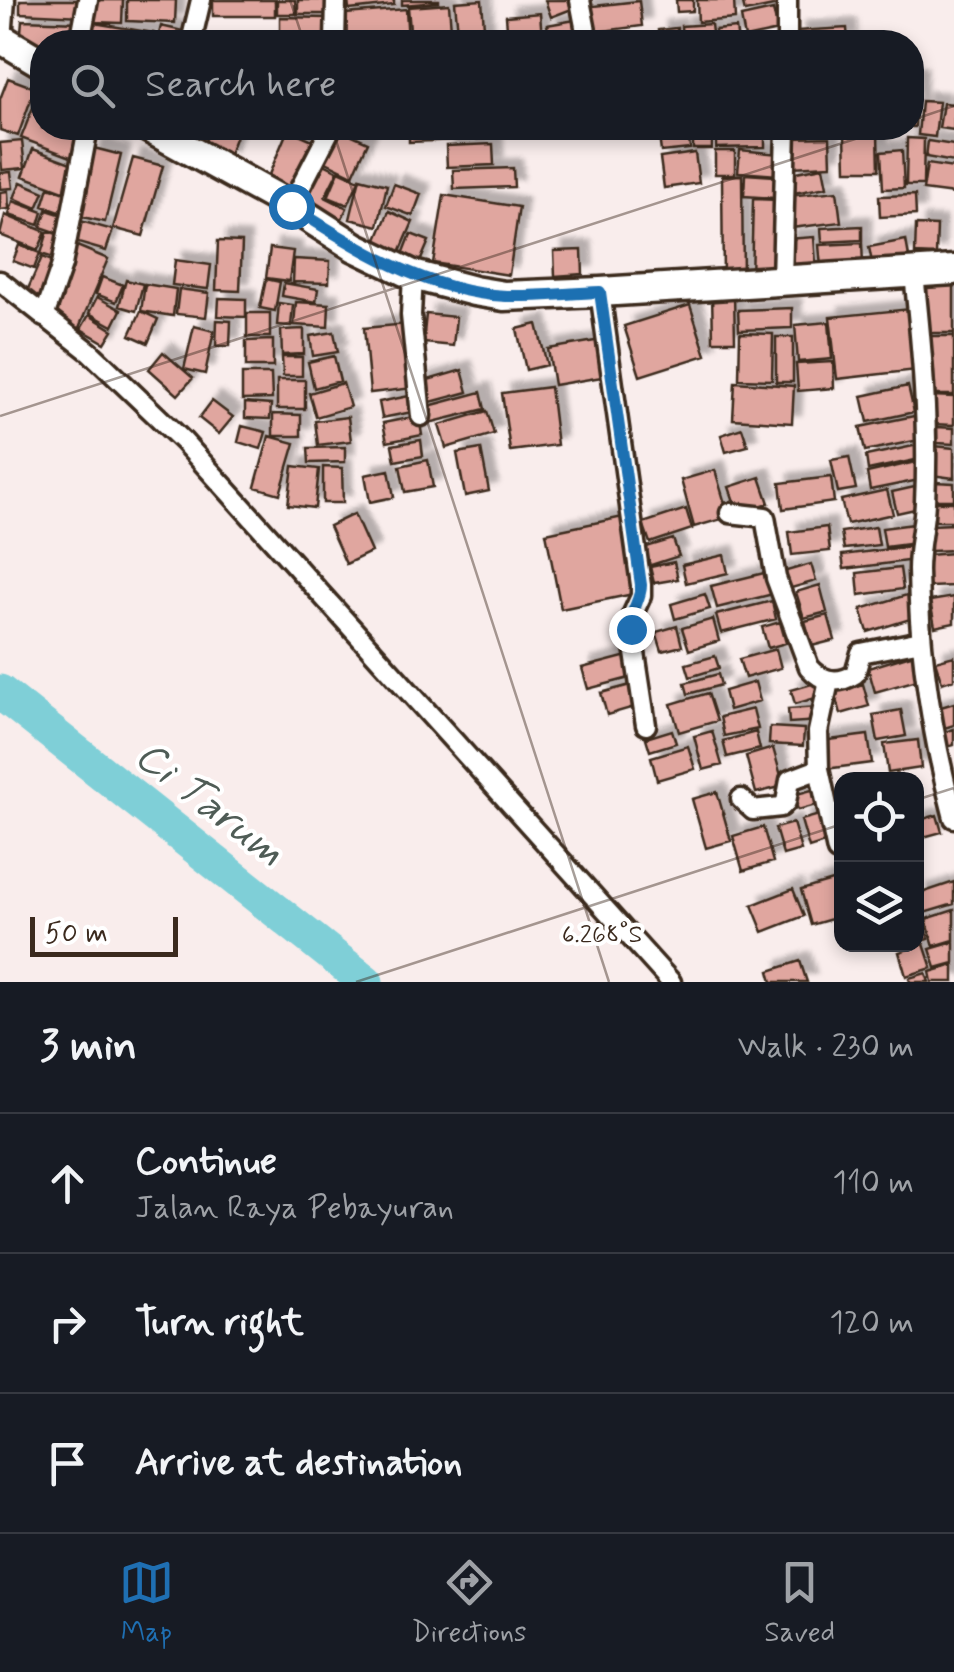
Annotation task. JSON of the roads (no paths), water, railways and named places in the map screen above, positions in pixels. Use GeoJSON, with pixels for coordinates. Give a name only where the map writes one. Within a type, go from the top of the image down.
{"type":"FeatureCollection","features":[{"type":"Feature","properties":{"kind":"main road"},"geometry":{"type":"LineString","coordinates":[[1,39],[30,56]]}},
{"type":"Feature","properties":{"kind":"main road"},"geometry":{"type":"LineString","coordinates":[[177,140],[355,247],[434,283],[504,296],[954,270]]}},
{"type":"Feature","properties":{"kind":"street"},"geometry":{"type":"LineString","coordinates":[[1,39],[5,0]]}},
{"type":"Feature","properties":{"kind":"street"},"geometry":{"type":"LineString","coordinates":[[82,30],[88,0]]}},
{"type":"Feature","properties":{"kind":"street"},"geometry":{"type":"LineString","coordinates":[[195,30],[201,0]]}},
{"type":"Feature","properties":{"kind":"street"},"geometry":{"type":"LineString","coordinates":[[335,30],[336,0]]}},
{"type":"Feature","properties":{"kind":"street"},"geometry":{"type":"LineString","coordinates":[[580,0],[586,30]]}},
{"type":"Feature","properties":{"kind":"street"},"geometry":{"type":"LineString","coordinates":[[787,0],[787,30]]}},
{"type":"Feature","properties":{"kind":"street"},"geometry":{"type":"LineString","coordinates":[[44,317],[62,264],[86,140]]}},
{"type":"Feature","properties":{"kind":"street"},"geometry":{"type":"LineString","coordinates":[[291,206],[325,140]]}},
{"type":"Feature","properties":{"kind":"street"},"geometry":{"type":"LineString","coordinates":[[782,280],[786,140]]}},
{"type":"Feature","properties":{"kind":"street"},"geometry":{"type":"LineString","coordinates":[[914,274],[923,369],[925,502],[918,566],[922,641],[954,818]]}},
{"type":"Feature","properties":{"kind":"street"},"geometry":{"type":"LineString","coordinates":[[414,275],[410,314],[421,416]]}},
{"type":"Feature","properties":{"kind":"street"},"geometry":{"type":"LineString","coordinates":[[0,281],[90,352],[183,441],[671,982]]}},
{"type":"Feature","properties":{"kind":"street"},"geometry":{"type":"LineString","coordinates":[[600,292],[641,585],[641,596],[630,620],[646,725]]}},
{"type":"Feature","properties":{"kind":"street"},"geometry":{"type":"LineString","coordinates":[[730,513],[764,517],[776,578],[817,676],[829,681],[851,677],[858,656],[865,651],[922,641]]}},
{"type":"Feature","properties":{"kind":"street"},"geometry":{"type":"LineString","coordinates":[[829,681],[818,732],[819,769],[834,837]]}},
{"type":"Feature","properties":{"kind":"street"},"geometry":{"type":"LineString","coordinates":[[741,799],[753,810],[781,807],[786,802],[790,780],[819,769]]}},
{"type":"Feature","properties":{"kind":"waterway","name":"Ci Tarum"},"geometry":{"type":"LineString","coordinates":[[0,692],[366,982]]}}]}
